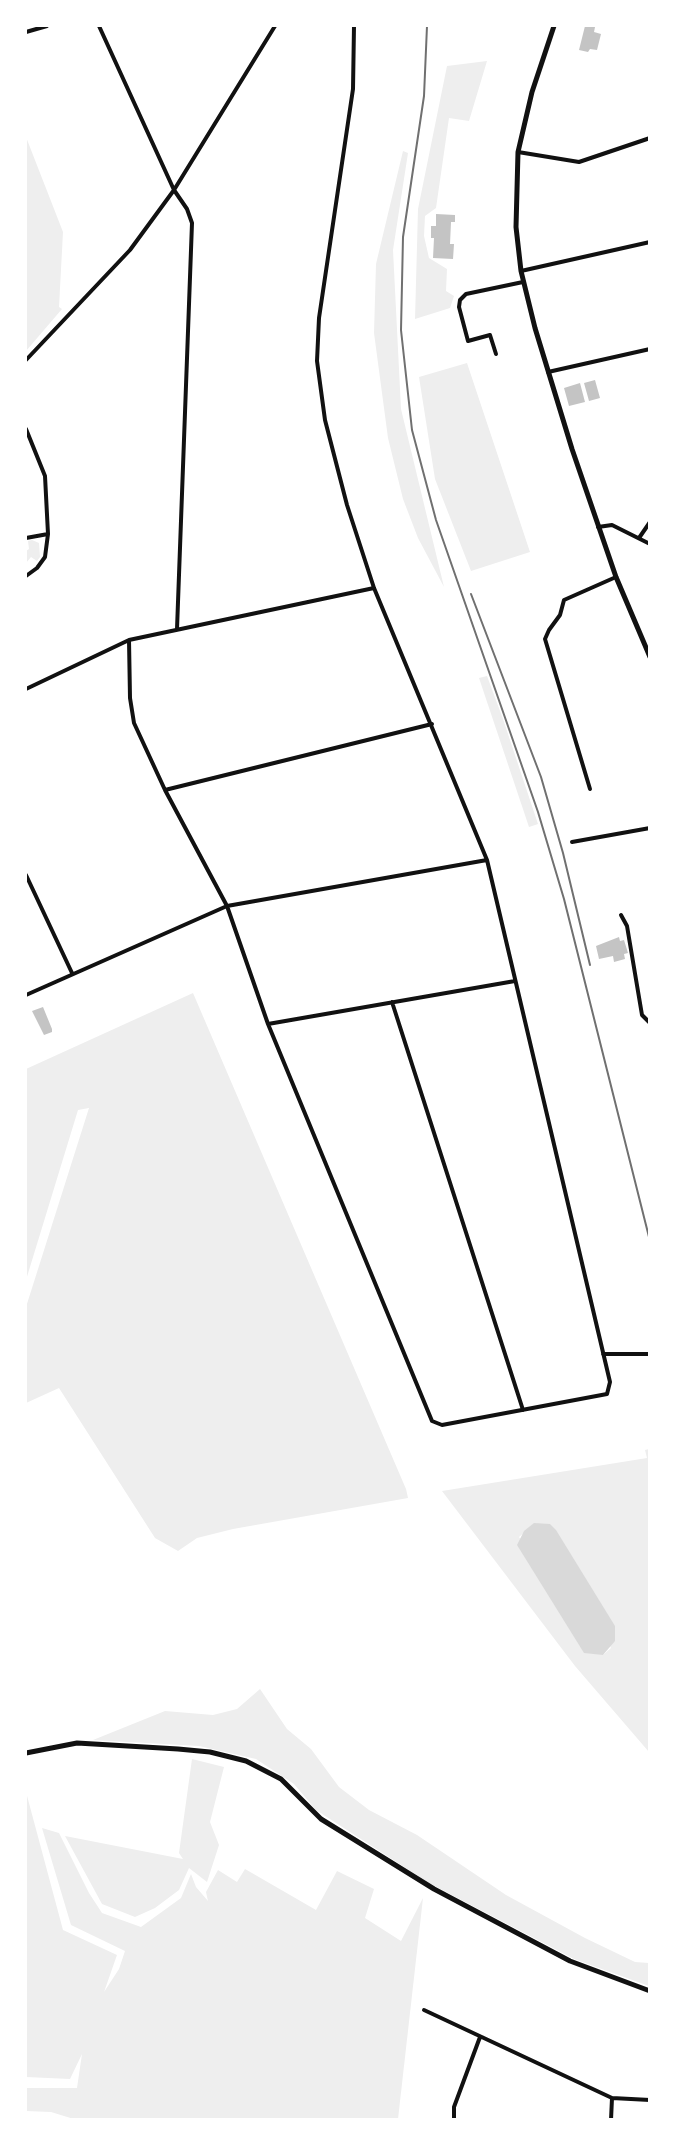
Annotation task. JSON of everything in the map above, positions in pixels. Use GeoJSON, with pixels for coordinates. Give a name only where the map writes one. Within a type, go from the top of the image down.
{"type":"FeatureCollection","features":[{"type":"Feature","properties":{"kind":"main road"},"geometry":{"type":"LineString","coordinates":[[554,26],[532,92],[518,152],[516,227],[521,271],[548,372],[598,527],[616,577],[650,657]]}},
{"type":"Feature","properties":{"kind":"main road"},"geometry":{"type":"LineString","coordinates":[[26,1753],[77,1743],[210,1752],[246,1761],[281,1779],[321,1820],[434,1889],[570,1961],[650,1991]]}},
{"type":"Feature","properties":{"kind":"street"},"geometry":{"type":"LineString","coordinates":[[26,32],[47,26]]}},
{"type":"Feature","properties":{"kind":"street"},"geometry":{"type":"LineString","coordinates":[[99,26],[174,190],[190,216],[193,231],[177,629]]}},
{"type":"Feature","properties":{"kind":"street"},"geometry":{"type":"LineString","coordinates":[[26,360],[130,250],[174,190],[275,26]]}},
{"type":"Feature","properties":{"kind":"street"},"geometry":{"type":"LineString","coordinates":[[129,640],[130,698],[134,723],[165,790],[227,906],[268,1024],[430,1418],[442,1425],[605,1395],[610,1390],[610,1382],[487,860],[374,588],[346,505],[324,420],[317,360],[322,287],[353,89],[354,26]]}},
{"type":"Feature","properties":{"kind":"street"},"geometry":{"type":"LineString","coordinates":[[518,152],[579,162],[650,138]]}},
{"type":"Feature","properties":{"kind":"street"},"geometry":{"type":"LineString","coordinates":[[521,271],[650,242]]}},
{"type":"Feature","properties":{"kind":"street"},"geometry":{"type":"LineString","coordinates":[[496,354],[490,335],[468,341],[459,307],[460,300],[466,294],[523,282]]}},
{"type":"Feature","properties":{"kind":"street"},"geometry":{"type":"LineString","coordinates":[[548,372],[650,350]]}},
{"type":"Feature","properties":{"kind":"street"},"geometry":{"type":"LineString","coordinates":[[26,429],[45,476],[48,534],[45,557],[37,568],[26,576]]}},
{"type":"Feature","properties":{"kind":"street"},"geometry":{"type":"LineString","coordinates":[[639,538],[650,522]]}},
{"type":"Feature","properties":{"kind":"street"},"geometry":{"type":"LineString","coordinates":[[598,527],[612,525],[650,544]]}},
{"type":"Feature","properties":{"kind":"street"},"geometry":{"type":"LineString","coordinates":[[26,538],[48,534]]}},
{"type":"Feature","properties":{"kind":"street"},"geometry":{"type":"LineString","coordinates":[[590,789],[545,639],[560,615],[564,600],[616,577]]}},
{"type":"Feature","properties":{"kind":"street"},"geometry":{"type":"LineString","coordinates":[[26,689],[129,640],[374,588]]}},
{"type":"Feature","properties":{"kind":"street"},"geometry":{"type":"LineString","coordinates":[[165,790],[432,724]]}},
{"type":"Feature","properties":{"kind":"street"},"geometry":{"type":"LineString","coordinates":[[572,842],[650,828]]}},
{"type":"Feature","properties":{"kind":"street"},"geometry":{"type":"LineString","coordinates":[[26,995],[227,906],[487,860]]}},
{"type":"Feature","properties":{"kind":"street"},"geometry":{"type":"LineString","coordinates":[[26,875],[72,973]]}},
{"type":"Feature","properties":{"kind":"street"},"geometry":{"type":"LineString","coordinates":[[621,915],[627,926],[642,1015],[650,1023]]}},
{"type":"Feature","properties":{"kind":"street"},"geometry":{"type":"LineString","coordinates":[[268,1024],[515,981]]}},
{"type":"Feature","properties":{"kind":"street"},"geometry":{"type":"LineString","coordinates":[[392,1002],[523,1410]]}},
{"type":"Feature","properties":{"kind":"street"},"geometry":{"type":"LineString","coordinates":[[603,1354],[650,1354]]}},
{"type":"Feature","properties":{"kind":"street"},"geometry":{"type":"LineString","coordinates":[[424,2010],[612,2098],[650,2100]]}},
{"type":"Feature","properties":{"kind":"street"},"geometry":{"type":"LineString","coordinates":[[454,2120],[454,2107],[480,2037]]}},
{"type":"Feature","properties":{"kind":"street"},"geometry":{"type":"LineString","coordinates":[[610,2120],[612,2098]]}},
{"type":"Feature","properties":{"kind":"shaded area"},"geometry":{"type":"Polygon","coordinates":[[[487,61],[469,121],[449,118],[436,208],[425,216],[424,236],[429,258],[447,269],[446,291],[454,296],[450,308],[415,319],[418,209],[447,66],[487,61]]]}},
{"type":"Feature","properties":{"kind":"shaded area"},"geometry":{"type":"Polygon","coordinates":[[[26,137],[63,232],[59,307],[62,309],[26,351],[26,137]]]}},
{"type":"Feature","properties":{"kind":"shaded area"},"geometry":{"type":"Polygon","coordinates":[[[403,151],[408,153],[393,250],[401,409],[444,587],[418,538],[403,499],[388,438],[374,333],[376,264],[403,151]]]}},
{"type":"Feature","properties":{"kind":"shaded area"},"geometry":{"type":"Polygon","coordinates":[[[467,363],[530,552],[471,571],[435,479],[419,377],[467,363]]]}},
{"type":"Feature","properties":{"kind":"shaded area"},"geometry":{"type":"Polygon","coordinates":[[[28,541],[39,543],[40,557],[37,561],[31,557],[26,563],[28,541]]]}},
{"type":"Feature","properties":{"kind":"shaded area"},"geometry":{"type":"Polygon","coordinates":[[[487,676],[538,824],[529,827],[479,678],[487,676]]]}},
{"type":"Feature","properties":{"kind":"shaded area"},"geometry":{"type":"Polygon","coordinates":[[[193,993],[408,1498],[233,1529],[197,1538],[178,1551],[155,1538],[59,1388],[26,1403],[26,1307],[89,1108],[78,1110],[26,1280],[26,1069],[193,993]]]}},
{"type":"Feature","properties":{"kind":"shaded area"},"geometry":{"type":"Polygon","coordinates":[[[649,1449],[649,1752],[575,1666],[442,1491],[647,1458],[645,1450],[649,1449]],[[534,1524],[519,1537],[603,1655],[611,1648],[549,1524],[534,1524]]]}},
{"type":"Feature","properties":{"kind":"shaded area"},"geometry":{"type":"Polygon","coordinates":[[[534,1523],[550,1524],[556,1530],[615,1626],[615,1641],[603,1655],[584,1653],[517,1545],[524,1531],[534,1523]]]}},
{"type":"Feature","properties":{"kind":"shaded area"},"geometry":{"type":"Polygon","coordinates":[[[260,1689],[287,1729],[311,1749],[339,1787],[369,1810],[417,1835],[506,1895],[635,1962],[649,1963],[649,1986],[574,1959],[429,1883],[316,1810],[294,1784],[256,1759],[199,1746],[93,1740],[165,1711],[213,1715],[237,1709],[260,1689]]]}},
{"type":"Feature","properties":{"kind":"shaded area"},"geometry":{"type":"Polygon","coordinates":[[[192,1759],[224,1767],[210,1822],[219,1845],[207,1882],[189,1868],[179,1890],[155,1908],[135,1917],[102,1904],[65,1836],[183,1859],[179,1853],[192,1759]]]}},
{"type":"Feature","properties":{"kind":"shaded area"},"geometry":{"type":"Polygon","coordinates":[[[26,1792],[63,1930],[117,1955],[104,1992],[119,1969],[125,1951],[71,1925],[42,1828],[59,1833],[89,1893],[102,1913],[141,1927],[181,1898],[191,1874],[196,1887],[208,1901],[206,1892],[218,1870],[237,1882],[245,1869],[316,1910],[337,1871],[374,1889],[365,1918],[401,1941],[423,1898],[398,2119],[77,2120],[51,2112],[26,2111],[26,2088],[77,2088],[82,2054],[70,2079],[26,2077],[26,1792]]]}},
{"type":"Feature","properties":{"kind":"building"},"geometry":{"type":"Polygon","coordinates":[[[585,26],[595,27],[594,32],[601,34],[597,50],[590,49],[588,52],[579,50],[585,26]]]}},
{"type":"Feature","properties":{"kind":"building"},"geometry":{"type":"Polygon","coordinates":[[[436,214],[455,215],[455,222],[451,222],[450,244],[454,244],[453,259],[433,258],[434,238],[431,238],[431,226],[436,226],[436,214]]]}},
{"type":"Feature","properties":{"kind":"building"},"geometry":{"type":"Polygon","coordinates":[[[595,380],[600,398],[589,401],[584,383],[595,380]]]}},
{"type":"Feature","properties":{"kind":"building"},"geometry":{"type":"Polygon","coordinates":[[[580,383],[585,402],[569,406],[564,388],[580,383]]]}},
{"type":"Feature","properties":{"kind":"building"},"geometry":{"type":"Polygon","coordinates":[[[619,937],[620,941],[624,940],[628,953],[624,954],[625,959],[614,962],[613,956],[599,959],[596,946],[619,937]]]}},
{"type":"Feature","properties":{"kind":"building"},"geometry":{"type":"Polygon","coordinates":[[[43,1007],[52,1029],[52,1032],[44,1035],[32,1011],[43,1007]]]}},
{"type":"Feature","properties":{"kind":"railway"},"geometry":{"type":"LineString","coordinates":[[427,26],[424,96],[403,237],[401,330],[412,430],[436,520],[538,812],[564,899],[650,1241]]}},
{"type":"Feature","properties":{"kind":"railway"},"geometry":{"type":"LineString","coordinates":[[471,594],[541,777],[563,853],[590,965]]}}]}
